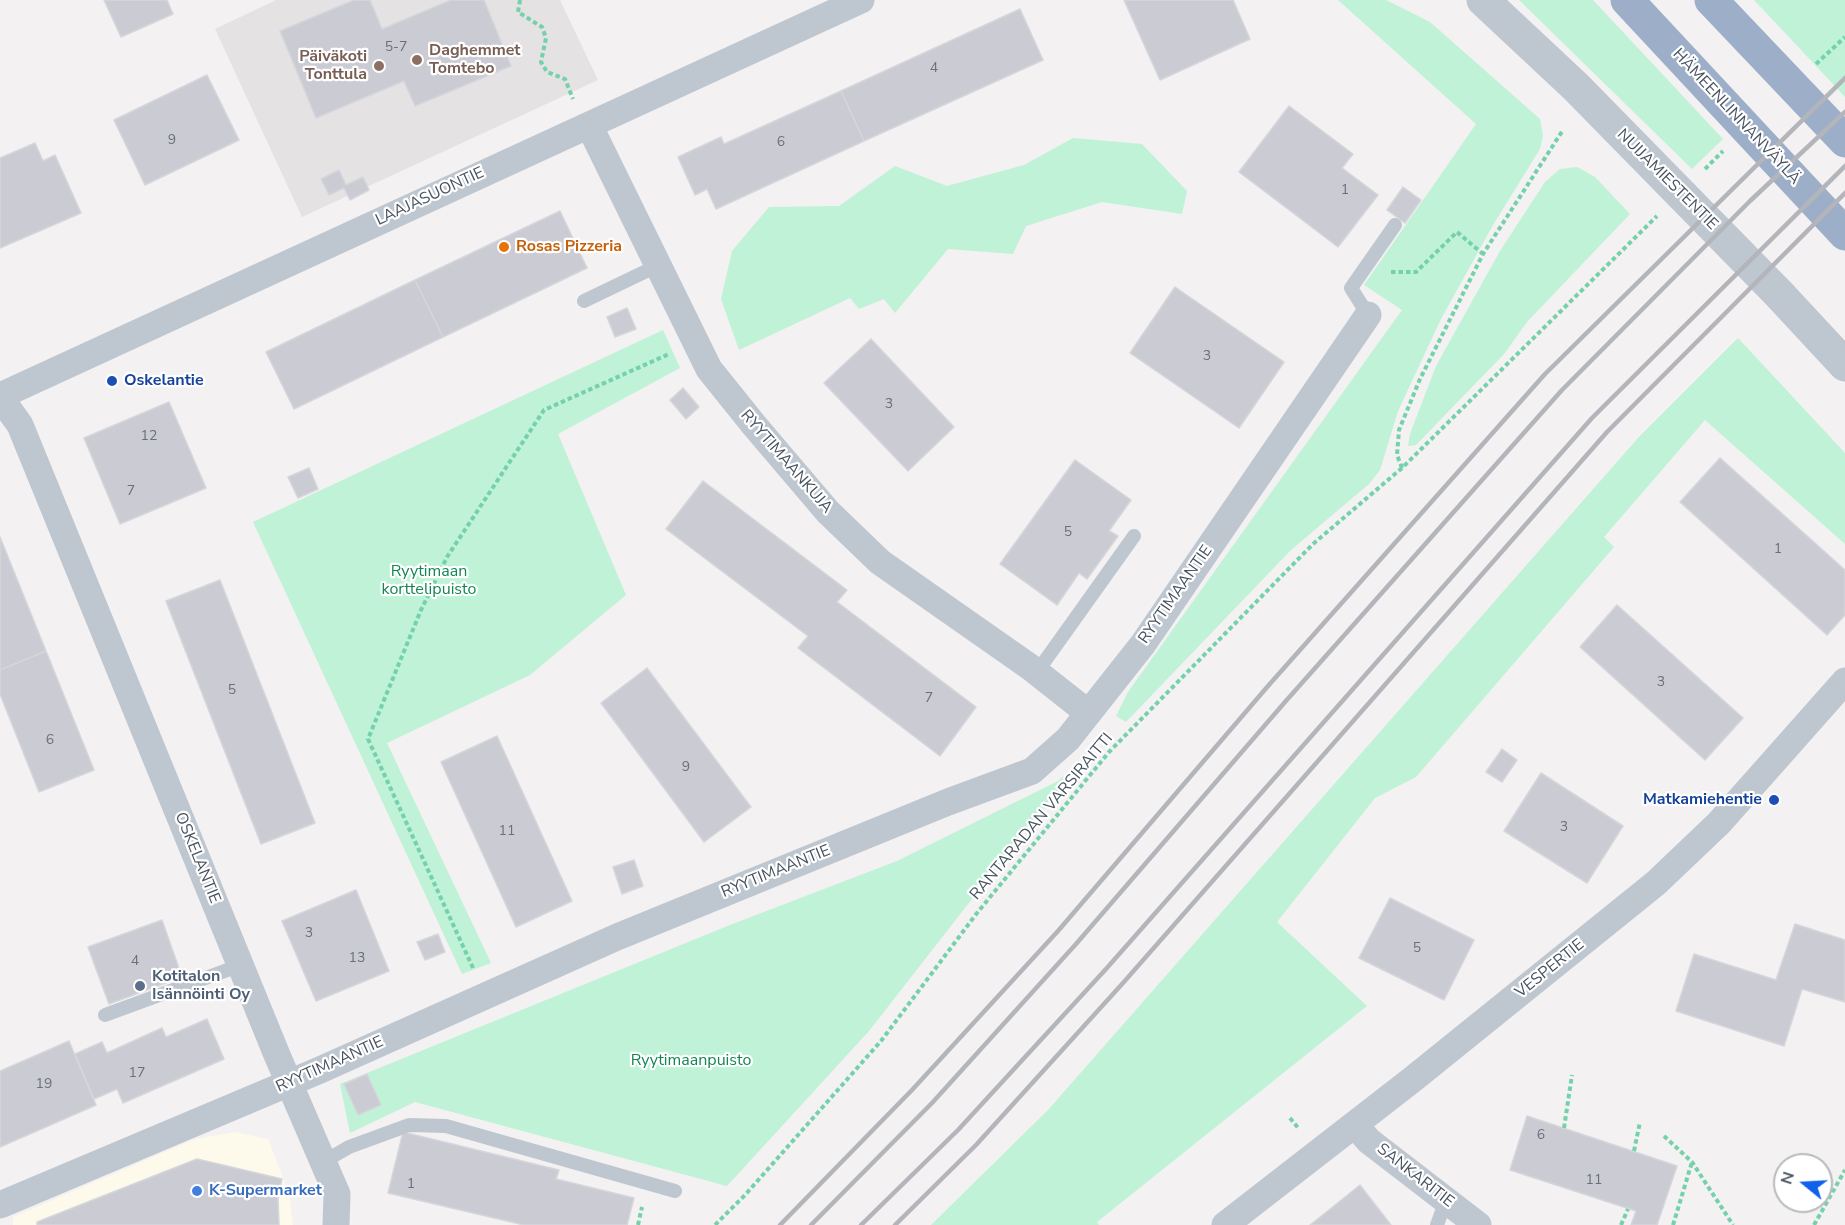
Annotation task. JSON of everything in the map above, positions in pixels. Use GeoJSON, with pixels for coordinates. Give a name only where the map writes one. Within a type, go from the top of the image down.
{"type":"FeatureCollection","features":[{"type":"Feature","properties":{"kind":"highway","name":"HÄMEENLINNANVÄYLÄ"},"geometry":{"type":"LineString","coordinates":[[1628,0],[1845,234]]}},
{"type":"Feature","properties":{"kind":"highway"},"geometry":{"type":"LineString","coordinates":[[1711,0],[1845,141]]}},
{"type":"Feature","properties":{"kind":"street","name":"LAAJASUONTIE"},"geometry":{"type":"LineString","coordinates":[[0,396],[861,0]]}},
{"type":"Feature","properties":{"kind":"street","name":"NUIJAMIESTENTIE"},"geometry":{"type":"LineString","coordinates":[[1483,0],[1576,87],[1779,294],[1845,365]]}},
{"type":"Feature","properties":{"kind":"street","name":"RYYTIMAANKUJA"},"geometry":{"type":"LineString","coordinates":[[589,124],[709,369],[828,512],[880,562],[1036,672],[1087,712]]}},
{"type":"Feature","properties":{"kind":"street","name":"RYYTIMAANTIE"},"geometry":{"type":"LineString","coordinates":[[0,1205],[289,1083],[639,928],[948,802],[1032,771],[1068,739],[1087,712],[1143,644],[1368,315]]}},
{"type":"Feature","properties":{"kind":"street","name":"OSKELANTIE"},"geometry":{"type":"LineString","coordinates":[[0,396],[20,424],[289,1083],[337,1194],[336,1225]]}},
{"type":"Feature","properties":{"kind":"street","name":"VESPERTIE"},"geometry":{"type":"LineString","coordinates":[[1225,1225],[1355,1125],[1656,883],[1719,823],[1845,681]]}},
{"type":"Feature","properties":{"kind":"street","name":"SANKARITIE"},"geometry":{"type":"LineString","coordinates":[[1355,1125],[1442,1213],[1478,1225]]}},
{"type":"Feature","properties":{"kind":"lane"},"geometry":{"type":"LineString","coordinates":[[1368,315],[1351,288],[1395,225]]}},
{"type":"Feature","properties":{"kind":"lane"},"geometry":{"type":"LineString","coordinates":[[584,301],[659,265]]}},
{"type":"Feature","properties":{"kind":"lane"},"geometry":{"type":"LineString","coordinates":[[1036,672],[1134,536]]}},
{"type":"Feature","properties":{"kind":"lane"},"geometry":{"type":"LineString","coordinates":[[105,1015],[241,965]]}},
{"type":"Feature","properties":{"kind":"lane"},"geometry":{"type":"LineString","coordinates":[[323,1162],[349,1147],[409,1125],[446,1126],[675,1191]]}},
{"type":"Feature","properties":{"kind":"path"},"geometry":{"type":"LineString","coordinates":[[520,0],[518,12],[542,27],[546,38],[541,62],[547,72],[565,79],[574,99]]}},
{"type":"Feature","properties":{"kind":"path"},"geometry":{"type":"LineString","coordinates":[[1402,468],[1397,455],[1399,430],[1420,378],[1483,254],[1563,130]]}},
{"type":"Feature","properties":{"kind":"path"},"geometry":{"type":"LineString","coordinates":[[1390,272],[1416,272],[1457,232],[1483,254]]}},
{"type":"Feature","properties":{"kind":"path","name":"RANTARADAN VARSIRAITTI"},"geometry":{"type":"LineString","coordinates":[[715,1225],[745,1196],[881,1041],[977,913],[1109,752],[1313,544],[1402,468],[1520,351]]}},
{"type":"Feature","properties":{"kind":"path"},"geometry":{"type":"LineString","coordinates":[[486,996],[368,739],[421,610],[447,557],[544,410],[663,358]]}},
{"type":"Feature","properties":{"kind":"path"},"geometry":{"type":"LineString","coordinates":[[1564,1128],[1572,1075]]}},
{"type":"Feature","properties":{"kind":"path"},"geometry":{"type":"LineString","coordinates":[[1634,1151],[1640,1122]]}},
{"type":"Feature","properties":{"kind":"path"},"geometry":{"type":"LineString","coordinates":[[1664,1136],[1692,1162],[1733,1225]]}},
{"type":"Feature","properties":{"kind":"path"},"geometry":{"type":"LineString","coordinates":[[1673,1225],[1692,1162]]}},
{"type":"Feature","properties":{"kind":"path"},"geometry":{"type":"LineString","coordinates":[[1814,1225],[1845,1170]]}},
{"type":"Feature","properties":{"kind":"path"},"geometry":{"type":"LineString","coordinates":[[1621,1225],[1628,1209]]}},
{"type":"Feature","properties":{"kind":"shaded area"},"geometry":{"type":"Polygon","coordinates":[[[276,0],[560,0],[598,80],[302,217],[215,29],[276,0]]]}},
{"type":"Feature","properties":{"kind":"shaded area","name":"K-Supermarket"},"geometry":{"type":"Polygon","coordinates":[[[235,1132],[268,1139],[289,1193],[293,1225],[13,1225],[13,1217],[195,1139],[235,1132]]]}},
{"type":"Feature","properties":{"kind":"green space"},"geometry":{"type":"Polygon","coordinates":[[[1338,0],[1386,0],[1430,22],[1540,119],[1543,136],[1540,149],[1493,225],[1441,319],[1398,411],[1380,470],[1369,484],[1291,550],[1126,722],[1116,716],[1128,692],[1402,310],[1364,285],[1476,124],[1338,0]]]}},
{"type":"Feature","properties":{"kind":"green space"},"geometry":{"type":"Polygon","coordinates":[[[1519,0],[1593,0],[1723,139],[1692,169],[1519,0]]]}},
{"type":"Feature","properties":{"kind":"green space"},"geometry":{"type":"Polygon","coordinates":[[[1754,0],[1845,0],[1845,97],[1802,51],[1754,0]]]}},
{"type":"Feature","properties":{"kind":"green space"},"geometry":{"type":"Polygon","coordinates":[[[1073,138],[1142,144],[1187,191],[1182,214],[1102,202],[1026,226],[1013,254],[948,249],[895,313],[884,299],[859,309],[850,298],[739,350],[721,299],[732,251],[769,207],[839,206],[895,166],[947,186],[1024,165],[1073,138]]]}},
{"type":"Feature","properties":{"kind":"green space"},"geometry":{"type":"Polygon","coordinates":[[[1577,167],[1595,177],[1630,214],[1527,322],[1504,354],[1416,445],[1408,446],[1410,434],[1436,366],[1500,251],[1545,182],[1560,169],[1577,167]]]}},
{"type":"Feature","properties":{"kind":"green space","name":"Ryytimaan korttelipuisto"},"geometry":{"type":"Polygon","coordinates":[[[663,330],[680,368],[558,434],[626,595],[530,675],[387,743],[491,963],[462,974],[253,522],[663,330]]]}},
{"type":"Feature","properties":{"kind":"green space"},"geometry":{"type":"Polygon","coordinates":[[[1738,338],[1845,453],[1845,544],[1705,420],[1604,537],[1614,547],[1416,777],[1375,798],[1277,922],[1367,1006],[1097,1222],[1099,1225],[931,1225],[1048,1110],[1638,438],[1738,338]]]}},
{"type":"Feature","properties":{"kind":"green space","name":"Ryytimaanpuisto"},"geometry":{"type":"Polygon","coordinates":[[[1087,756],[1083,769],[1039,813],[869,1031],[727,1186],[415,1102],[350,1133],[340,1084],[730,925],[897,861],[1058,781],[1087,756]]]}},
{"type":"Feature","properties":{"kind":"building"},"geometry":{"type":"Polygon","coordinates":[[[104,0],[167,0],[173,14],[121,37],[104,0]]]}},
{"type":"Feature","properties":{"kind":"building"},"geometry":{"type":"Polygon","coordinates":[[[354,0],[370,0],[382,29],[451,0],[484,0],[511,66],[415,106],[404,81],[316,118],[280,31],[354,0]]]}},
{"type":"Feature","properties":{"kind":"building"},"geometry":{"type":"Polygon","coordinates":[[[1124,0],[1233,0],[1250,39],[1160,80],[1124,0]]]}},
{"type":"Feature","properties":{"kind":"building"},"geometry":{"type":"Polygon","coordinates":[[[1020,9],[1043,60],[864,141],[841,91],[1020,9]]]}},
{"type":"Feature","properties":{"kind":"building"},"geometry":{"type":"Polygon","coordinates":[[[207,75],[239,140],[145,185],[114,120],[207,75]]]}},
{"type":"Feature","properties":{"kind":"building"},"geometry":{"type":"Polygon","coordinates":[[[841,91],[864,141],[716,209],[707,189],[695,195],[678,157],[721,137],[724,144],[841,91]]]}},
{"type":"Feature","properties":{"kind":"building"},"geometry":{"type":"Polygon","coordinates":[[[1289,106],[1353,154],[1342,168],[1378,195],[1338,247],[1239,172],[1289,106]]]}},
{"type":"Feature","properties":{"kind":"building"},"geometry":{"type":"Polygon","coordinates":[[[35,143],[43,161],[55,155],[81,213],[0,248],[0,158],[35,143]]]}},
{"type":"Feature","properties":{"kind":"building"},"geometry":{"type":"Polygon","coordinates":[[[339,170],[346,185],[363,177],[369,190],[350,200],[344,188],[329,195],[321,179],[339,170]]]}},
{"type":"Feature","properties":{"kind":"building"},"geometry":{"type":"Polygon","coordinates":[[[1403,187],[1421,200],[1405,223],[1387,210],[1403,187]]]}},
{"type":"Feature","properties":{"kind":"building"},"geometry":{"type":"Polygon","coordinates":[[[560,211],[587,268],[443,337],[415,280],[560,211]]]}},
{"type":"Feature","properties":{"kind":"building"},"geometry":{"type":"Polygon","coordinates":[[[415,280],[443,337],[294,409],[266,352],[415,280]]]}},
{"type":"Feature","properties":{"kind":"building"},"geometry":{"type":"Polygon","coordinates":[[[1175,287],[1284,362],[1239,428],[1130,353],[1175,287]]]}},
{"type":"Feature","properties":{"kind":"building"},"geometry":{"type":"Polygon","coordinates":[[[627,308],[636,329],[615,337],[607,317],[627,308]]]}},
{"type":"Feature","properties":{"kind":"building"},"geometry":{"type":"Polygon","coordinates":[[[871,339],[954,427],[908,471],[824,383],[871,339]]]}},
{"type":"Feature","properties":{"kind":"building"},"geometry":{"type":"Polygon","coordinates":[[[683,388],[699,407],[686,419],[670,400],[683,388]]]}},
{"type":"Feature","properties":{"kind":"building"},"geometry":{"type":"Polygon","coordinates":[[[169,402],[206,488],[120,524],[84,438],[169,402]]]}},
{"type":"Feature","properties":{"kind":"building"},"geometry":{"type":"Polygon","coordinates":[[[1720,458],[1845,570],[1845,615],[1827,635],[1680,502],[1720,458]]]}},
{"type":"Feature","properties":{"kind":"building"},"geometry":{"type":"Polygon","coordinates":[[[1075,460],[1131,500],[1109,531],[1118,536],[1087,579],[1079,573],[1057,605],[1000,564],[1075,460]]]}},
{"type":"Feature","properties":{"kind":"building"},"geometry":{"type":"Polygon","coordinates":[[[309,468],[318,489],[298,498],[288,477],[309,468]]]}},
{"type":"Feature","properties":{"kind":"building"},"geometry":{"type":"Polygon","coordinates":[[[703,481],[847,590],[837,602],[976,707],[940,756],[798,648],[808,636],[666,529],[703,481]]]}},
{"type":"Feature","properties":{"kind":"building"},"geometry":{"type":"Polygon","coordinates":[[[0,537],[46,651],[0,670],[0,537]]]}},
{"type":"Feature","properties":{"kind":"building"},"geometry":{"type":"Polygon","coordinates":[[[220,580],[315,823],[261,844],[166,601],[220,580]]]}},
{"type":"Feature","properties":{"kind":"building"},"geometry":{"type":"Polygon","coordinates":[[[1617,605],[1743,718],[1705,760],[1580,647],[1617,605]]]}},
{"type":"Feature","properties":{"kind":"building"},"geometry":{"type":"Polygon","coordinates":[[[46,651],[94,770],[39,792],[0,694],[0,670],[46,651]]]}},
{"type":"Feature","properties":{"kind":"building"},"geometry":{"type":"Polygon","coordinates":[[[647,668],[751,807],[704,842],[601,703],[647,668]]]}},
{"type":"Feature","properties":{"kind":"building"},"geometry":{"type":"Polygon","coordinates":[[[497,736],[572,901],[516,927],[441,762],[497,736]]]}},
{"type":"Feature","properties":{"kind":"building"},"geometry":{"type":"Polygon","coordinates":[[[1502,749],[1517,760],[1502,782],[1486,772],[1502,749]]]}},
{"type":"Feature","properties":{"kind":"building"},"geometry":{"type":"Polygon","coordinates":[[[1541,773],[1623,826],[1587,883],[1504,831],[1541,773]]]}},
{"type":"Feature","properties":{"kind":"building"},"geometry":{"type":"Polygon","coordinates":[[[634,860],[643,886],[622,894],[613,867],[634,860]]]}},
{"type":"Feature","properties":{"kind":"building"},"geometry":{"type":"Polygon","coordinates":[[[356,890],[389,971],[316,1001],[282,921],[356,890]]]}},
{"type":"Feature","properties":{"kind":"building"},"geometry":{"type":"Polygon","coordinates":[[[1390,898],[1474,940],[1444,1000],[1359,958],[1390,898]]]}},
{"type":"Feature","properties":{"kind":"building"},"geometry":{"type":"Polygon","coordinates":[[[162,920],[182,977],[109,1004],[88,947],[162,920]]]}},
{"type":"Feature","properties":{"kind":"building"},"geometry":{"type":"Polygon","coordinates":[[[1795,924],[1845,940],[1845,1002],[1802,989],[1784,1046],[1676,1011],[1694,954],[1776,980],[1795,924]]]}},
{"type":"Feature","properties":{"kind":"building"},"geometry":{"type":"Polygon","coordinates":[[[438,934],[445,952],[425,960],[417,942],[438,934]]]}},
{"type":"Feature","properties":{"kind":"building"},"geometry":{"type":"Polygon","coordinates":[[[207,1019],[224,1059],[123,1103],[117,1089],[94,1099],[75,1054],[102,1042],[107,1053],[162,1028],[166,1037],[207,1019]]]}},
{"type":"Feature","properties":{"kind":"building"},"geometry":{"type":"Polygon","coordinates":[[[69,1041],[96,1105],[0,1147],[0,1071],[69,1041]]]}},
{"type":"Feature","properties":{"kind":"building"},"geometry":{"type":"Polygon","coordinates":[[[367,1074],[381,1105],[358,1115],[344,1084],[367,1074]]]}},
{"type":"Feature","properties":{"kind":"building"},"geometry":{"type":"Polygon","coordinates":[[[1527,1116],[1677,1166],[1657,1225],[1631,1225],[1636,1211],[1510,1170],[1527,1116]]]}},
{"type":"Feature","properties":{"kind":"building"},"geometry":{"type":"Polygon","coordinates":[[[403,1132],[559,1170],[556,1179],[634,1198],[627,1225],[524,1225],[388,1193],[403,1132]]]}},
{"type":"Feature","properties":{"kind":"building","name":"K-Supermarket"},"geometry":{"type":"Polygon","coordinates":[[[197,1159],[282,1179],[278,1199],[279,1225],[37,1225],[37,1222],[197,1159]]]}},
{"type":"Feature","properties":{"kind":"building"},"geometry":{"type":"Polygon","coordinates":[[[1360,1185],[1391,1225],[1310,1225],[1329,1210],[1360,1185]]]}},
{"type":"Feature","properties":{"kind":"railway"},"geometry":{"type":"LineString","coordinates":[[780,1225],[912,1090],[1058,931],[1268,686],[1545,374],[1845,78]]}},
{"type":"Feature","properties":{"kind":"railway"},"geometry":{"type":"LineString","coordinates":[[811,1225],[932,1103],[1076,944],[1285,702],[1562,390],[1750,201],[1845,112]]}},
{"type":"Feature","properties":{"kind":"railway"},"geometry":{"type":"LineString","coordinates":[[861,1225],[958,1130],[1106,969],[1592,418],[1845,166]]}},
{"type":"Feature","properties":{"kind":"railway"},"geometry":{"type":"LineString","coordinates":[[895,1225],[976,1145],[1123,983],[1607,432],[1845,193]]}},
{"type":"Feature","properties":{"kind":"place","name":"Daghemmet Tomtebo"},"geometry":{"type":"Point","coordinates":[417,60]}},
{"type":"Feature","properties":{"kind":"place","name":"Päiväkoti Tonttula"},"geometry":{"type":"Point","coordinates":[379,66]}},
{"type":"Feature","properties":{"kind":"place","name":"Rosas Pizzeria"},"geometry":{"type":"Point","coordinates":[504,247]}},
{"type":"Feature","properties":{"kind":"place","name":"Oskelantie"},"geometry":{"type":"Point","coordinates":[112,381]}},
{"type":"Feature","properties":{"kind":"place","name":"Matkamiehentie"},"geometry":{"type":"Point","coordinates":[1774,800]}},
{"type":"Feature","properties":{"kind":"place","name":"Kotitalon Isännöinti Oy"},"geometry":{"type":"Point","coordinates":[140,986]}},
{"type":"Feature","properties":{"kind":"place","name":"K-Supermarket"},"geometry":{"type":"Point","coordinates":[197,1191]}}]}
